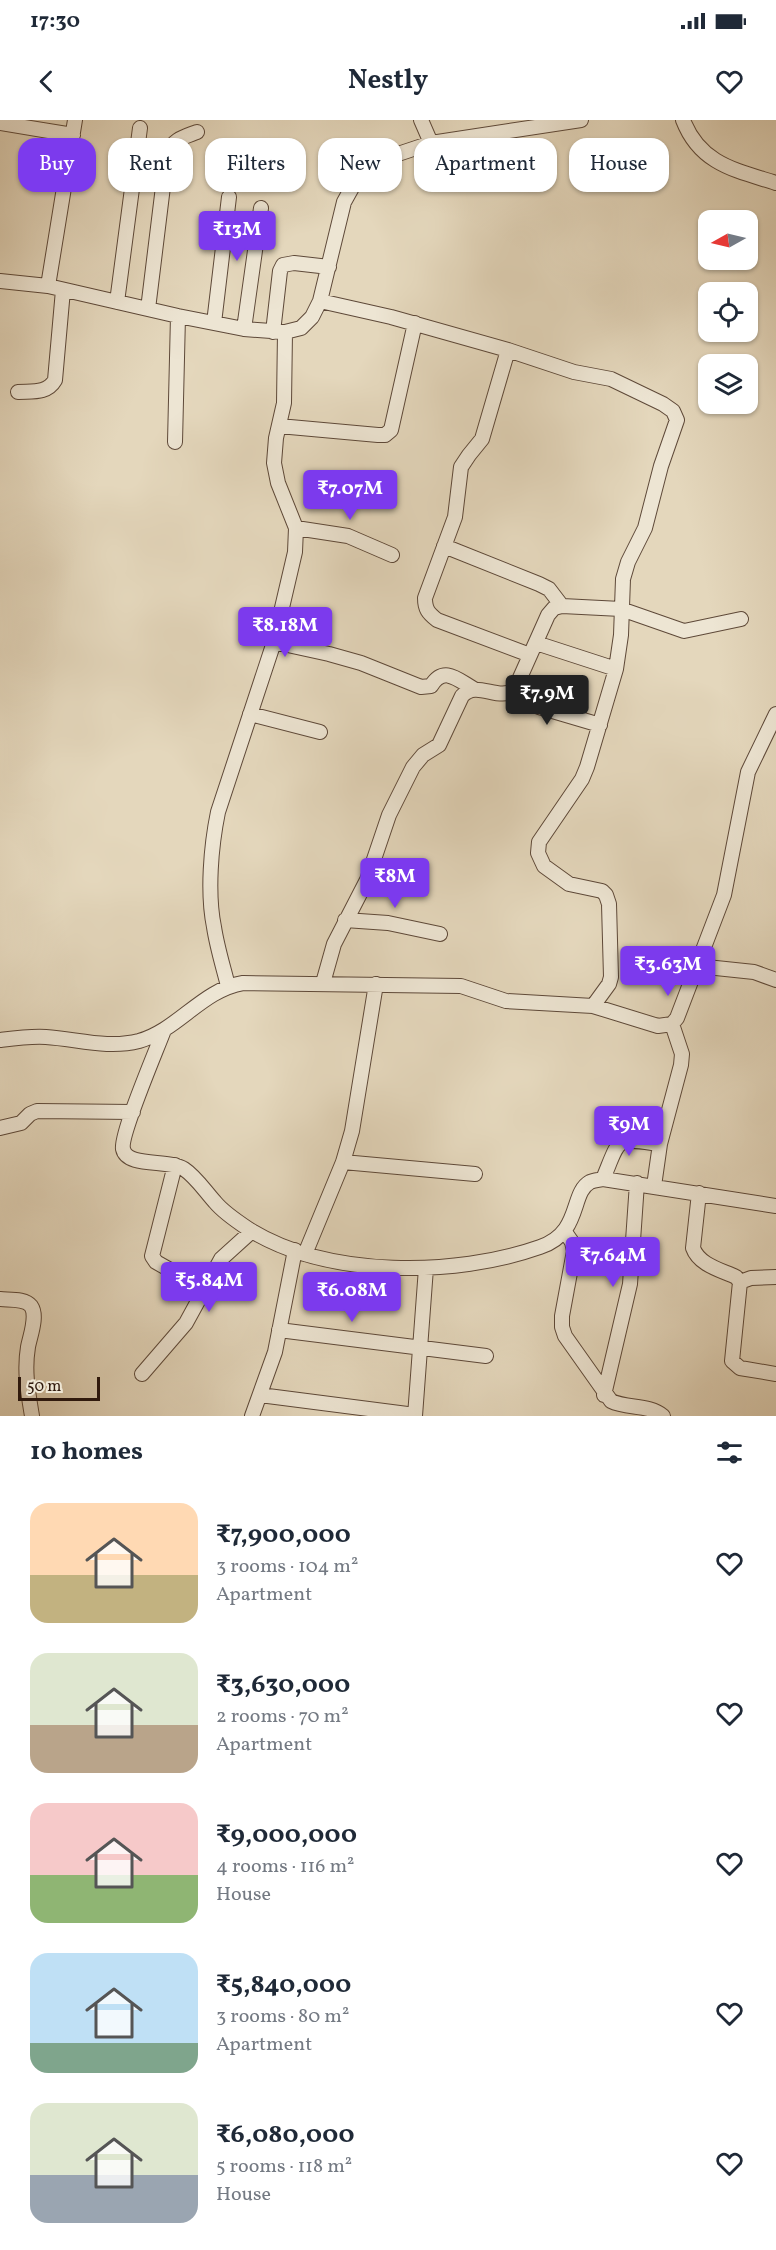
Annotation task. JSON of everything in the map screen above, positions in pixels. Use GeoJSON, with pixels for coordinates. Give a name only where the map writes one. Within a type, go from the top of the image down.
{"type":"FeatureCollection","features":[{"type":"Feature","properties":{"kind":"street"},"geometry":{"type":"LineString","coordinates":[[48,286],[75,120]]}},
{"type":"Feature","properties":{"kind":"street"},"geometry":{"type":"LineString","coordinates":[[421,120],[429,138]]}},
{"type":"Feature","properties":{"kind":"street"},"geometry":{"type":"LineString","coordinates":[[464,138],[581,120]]}},
{"type":"Feature","properties":{"kind":"street"},"geometry":{"type":"LineString","coordinates":[[683,120],[689,135],[702,151],[726,166],[776,183]]}},
{"type":"Feature","properties":{"kind":"street"},"geometry":{"type":"LineString","coordinates":[[0,123],[73,135]]}},
{"type":"Feature","properties":{"kind":"street"},"geometry":{"type":"LineString","coordinates":[[117,302],[140,128]]}},
{"type":"Feature","properties":{"kind":"street"},"geometry":{"type":"LineString","coordinates":[[148,309],[167,154],[170,146],[176,140],[197,132]]}},
{"type":"Feature","properties":{"kind":"street"},"geometry":{"type":"LineString","coordinates":[[0,280],[48,286],[244,329],[279,332],[301,328],[312,317],[320,301],[344,202],[354,184],[371,168],[395,155],[414,149]]}},
{"type":"Feature","properties":{"kind":"street"},"geometry":{"type":"LineString","coordinates":[[214,323],[229,197]]}},
{"type":"Feature","properties":{"kind":"street"},"geometry":{"type":"LineString","coordinates":[[244,329],[261,208]]}},
{"type":"Feature","properties":{"kind":"street"},"geometry":{"type":"LineString","coordinates":[[228,986],[213,926],[211,903],[214,831],[274,642],[295,552],[296,528],[275,473],[276,438],[284,403],[279,332],[280,272],[283,265],[294,263],[328,267]]}},
{"type":"Feature","properties":{"kind":"street"},"geometry":{"type":"LineString","coordinates":[[18,392],[45,390],[51,387],[54,380],[63,290]]}},
{"type":"Feature","properties":{"kind":"street"},"geometry":{"type":"LineString","coordinates":[[320,301],[415,323],[574,372],[611,379],[673,411],[676,420],[674,431],[661,466],[645,528],[628,562],[623,579],[620,643],[616,669],[587,767],[582,779],[539,842],[538,852],[544,866],[569,884],[602,891],[609,904],[611,977],[609,984],[593,1006]]}},
{"type":"Feature","properties":{"kind":"street"},"geometry":{"type":"LineString","coordinates":[[175,442],[178,316]]}},
{"type":"Feature","properties":{"kind":"street"},"geometry":{"type":"LineString","coordinates":[[279,426],[378,435],[385,435],[392,430],[415,323]]}},
{"type":"Feature","properties":{"kind":"street"},"geometry":{"type":"LineString","coordinates":[[507,350],[482,439],[461,467],[457,507],[425,598],[425,607],[429,614],[437,620],[533,649],[616,669]]}},
{"type":"Feature","properties":{"kind":"street"},"geometry":{"type":"LineString","coordinates":[[296,528],[348,536],[392,555]]}},
{"type":"Feature","properties":{"kind":"street"},"geometry":{"type":"LineString","coordinates":[[444,546],[549,589],[562,606]]}},
{"type":"Feature","properties":{"kind":"street"},"geometry":{"type":"LineString","coordinates":[[274,642],[350,660],[421,687],[431,686],[441,674],[474,689],[504,694],[515,689],[548,615],[554,608],[562,606],[621,609],[684,632],[741,619]]}},
{"type":"Feature","properties":{"kind":"street"},"geometry":{"type":"LineString","coordinates":[[323,983],[334,944],[367,880],[385,824],[413,767],[423,755],[439,745],[462,696],[474,689]]}},
{"type":"Feature","properties":{"kind":"street"},"geometry":{"type":"LineString","coordinates":[[510,693],[539,707],[600,725]]}},
{"type":"Feature","properties":{"kind":"street"},"geometry":{"type":"LineString","coordinates":[[250,714],[320,732]]}},
{"type":"Feature","properties":{"kind":"street"},"geometry":{"type":"LineString","coordinates":[[0,1040],[30,1036],[121,1044],[150,1037],[164,1030],[218,990],[243,983],[461,986],[496,999],[512,1002],[593,1006],[658,1026],[672,1024],[677,1018],[728,880],[748,772],[776,714]]}},
{"type":"Feature","properties":{"kind":"street"},"geometry":{"type":"LineString","coordinates":[[345,920],[388,923],[440,934]]}},
{"type":"Feature","properties":{"kind":"street"},"geometry":{"type":"LineString","coordinates":[[697,966],[754,972],[776,980]]}},
{"type":"Feature","properties":{"kind":"street"},"geometry":{"type":"LineString","coordinates":[[252,1416],[275,1352],[300,1252],[343,1162],[352,1131],[376,984]]}},
{"type":"Feature","properties":{"kind":"street"},"geometry":{"type":"LineString","coordinates":[[654,1186],[660,1144],[681,1065],[682,1054],[672,1024]]}},
{"type":"Feature","properties":{"kind":"street"},"geometry":{"type":"LineString","coordinates":[[164,1030],[123,1141],[123,1151],[128,1158],[135,1161],[176,1165],[193,1176],[225,1212],[252,1231],[300,1252],[332,1262],[403,1269],[426,1268],[493,1260],[541,1247],[565,1232],[585,1186],[592,1181],[603,1179],[776,1206]]}},
{"type":"Feature","properties":{"kind":"street"},"geometry":{"type":"LineString","coordinates":[[0,1128],[21,1123],[37,1111],[133,1112]]}},
{"type":"Feature","properties":{"kind":"street"},"geometry":{"type":"LineString","coordinates":[[603,1179],[617,1146],[622,1141],[660,1144]]}},
{"type":"Feature","properties":{"kind":"street"},"geometry":{"type":"LineString","coordinates":[[343,1162],[475,1174]]}},
{"type":"Feature","properties":{"kind":"street"},"geometry":{"type":"LineString","coordinates":[[176,1165],[152,1256],[156,1262],[204,1289]]}},
{"type":"Feature","properties":{"kind":"street"},"geometry":{"type":"LineString","coordinates":[[604,1395],[630,1284],[637,1183]]}},
{"type":"Feature","properties":{"kind":"street"},"geometry":{"type":"LineString","coordinates":[[699,1193],[693,1248],[696,1256],[701,1261],[736,1277],[740,1282],[732,1361],[740,1368],[776,1374]]}},
{"type":"Feature","properties":{"kind":"street"},"geometry":{"type":"LineString","coordinates":[[142,1374],[186,1323],[221,1259],[252,1231]]}},
{"type":"Feature","properties":{"kind":"street"},"geometry":{"type":"LineString","coordinates":[[565,1232],[572,1242],[574,1251],[562,1316],[565,1336],[604,1395],[619,1405],[650,1409],[663,1416]]}},
{"type":"Feature","properties":{"kind":"street"},"geometry":{"type":"LineString","coordinates":[[260,1395],[415,1415],[426,1268]]}},
{"type":"Feature","properties":{"kind":"street"},"geometry":{"type":"LineString","coordinates":[[740,1282],[751,1278],[776,1277]]}},
{"type":"Feature","properties":{"kind":"street"},"geometry":{"type":"LineString","coordinates":[[0,1299],[22,1301],[29,1304],[33,1310],[26,1363],[26,1382],[32,1416]]}},
{"type":"Feature","properties":{"kind":"street"},"geometry":{"type":"LineString","coordinates":[[279,1330],[486,1356]]}}]}
